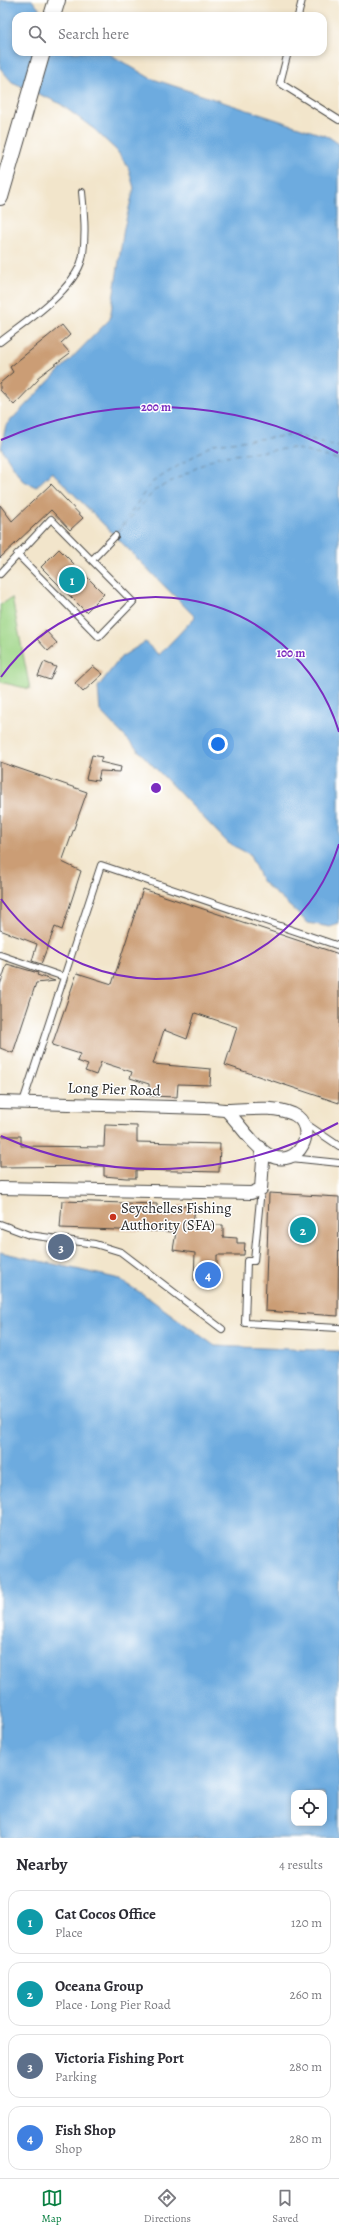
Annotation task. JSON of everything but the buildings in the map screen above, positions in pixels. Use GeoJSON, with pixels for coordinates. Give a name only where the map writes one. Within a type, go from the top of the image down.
{"type":"FeatureCollection","features":[{"type":"Feature","properties":{"kind":"street"},"geometry":{"type":"LineString","coordinates":[[53,12],[57,0]]}},
{"type":"Feature","properties":{"kind":"street"},"geometry":{"type":"LineString","coordinates":[[0,197],[41,56]]}},
{"type":"Feature","properties":{"kind":"street","name":"Long Pier Road"},"geometry":{"type":"LineString","coordinates":[[0,1102],[205,1108],[226,1110],[246,1108],[277,1110],[295,1115],[302,1121]]}},
{"type":"Feature","properties":{"kind":"street"},"geometry":{"type":"LineString","coordinates":[[226,1110],[260,1147],[274,1157],[289,1158],[296,1154],[303,1146],[305,1134],[302,1121]]}},
{"type":"Feature","properties":{"kind":"street"},"geometry":{"type":"LineString","coordinates":[[0,1188],[238,1194],[251,1193],[261,1189],[263,1161],[260,1147]]}},
{"type":"Feature","properties":{"kind":"lane"},"geometry":{"type":"LineString","coordinates":[[299,12],[302,0]]}},
{"type":"Feature","properties":{"kind":"lane"},"geometry":{"type":"LineString","coordinates":[[287,56],[280,83],[339,120]]}},
{"type":"Feature","properties":{"kind":"lane"},"geometry":{"type":"LineString","coordinates":[[0,342],[56,298],[75,274],[83,255],[84,218],[82,192]]}},
{"type":"Feature","properties":{"kind":"lane"},"geometry":{"type":"LineString","coordinates":[[0,574],[16,554],[51,519],[133,602],[99,637],[16,554]]}},
{"type":"Feature","properties":{"kind":"lane"},"geometry":{"type":"LineString","coordinates":[[92,560],[115,536]]}},
{"type":"Feature","properties":{"kind":"lane"},"geometry":{"type":"LineString","coordinates":[[23,1102],[101,865],[339,946]]}},
{"type":"Feature","properties":{"kind":"lane"},"geometry":{"type":"LineString","coordinates":[[0,956],[64,977]]}},
{"type":"Feature","properties":{"kind":"lane"},"geometry":{"type":"LineString","coordinates":[[302,1121],[339,1146]]}},
{"type":"Feature","properties":{"kind":"lane"},"geometry":{"type":"LineString","coordinates":[[289,1158],[339,1164]]}},
{"type":"Feature","properties":{"kind":"lane"},"geometry":{"type":"LineString","coordinates":[[261,1189],[254,1261],[247,1261],[245,1323],[339,1328]]}},
{"type":"Feature","properties":{"kind":"lane"},"geometry":{"type":"LineString","coordinates":[[0,1224],[29,1235],[95,1244],[121,1252],[222,1329]]}},
{"type":"Feature","properties":{"kind":"green space"},"geometry":{"type":"Polygon","coordinates":[[[12,598],[30,689],[0,682],[0,605],[12,598]]]}},
{"type":"Feature","properties":{"kind":"water"},"geometry":{"type":"Polygon","coordinates":[[[0,0],[32,0],[42,12],[12,12],[12,56],[113,56],[150,78],[329,137],[339,144],[339,924],[330,927],[308,923],[262,881],[249,854],[228,843],[100,711],[98,687],[121,657],[145,642],[159,655],[195,617],[52,472],[36,487],[22,480],[1,448],[6,425],[110,319],[124,228],[134,188],[128,167],[117,151],[94,129],[59,103],[12,82],[0,68],[0,0]]]}},
{"type":"Feature","properties":{"kind":"water"},"geometry":{"type":"Polygon","coordinates":[[[0,1252],[116,1278],[143,1294],[215,1346],[339,1351],[339,1838],[0,1838],[0,1252]]]}},
{"type":"Feature","properties":{"kind":"ferry route"},"geometry":{"type":"LineString","coordinates":[[116,534],[151,483],[213,444],[295,435],[339,447]]}},
{"type":"Feature","properties":{"kind":"ferry route"},"geometry":{"type":"LineString","coordinates":[[118,532],[155,490],[217,457],[293,448],[339,460]]}},
{"type":"Feature","properties":{"kind":"place","name":"Cat Cocos Office"},"geometry":{"type":"Point","coordinates":[72,580]}},
{"type":"Feature","properties":{"kind":"place","name":"Seychelles Fishing Authority (SFA)"},"geometry":{"type":"Point","coordinates":[113,1217]}},
{"type":"Feature","properties":{"kind":"place","name":"Oceana Group"},"geometry":{"type":"Point","coordinates":[303,1230]}},
{"type":"Feature","properties":{"kind":"place","name":"Victoria Fishing Port"},"geometry":{"type":"Point","coordinates":[61,1247]}},
{"type":"Feature","properties":{"kind":"place","name":"Fish Shop"},"geometry":{"type":"Point","coordinates":[208,1275]}}]}
